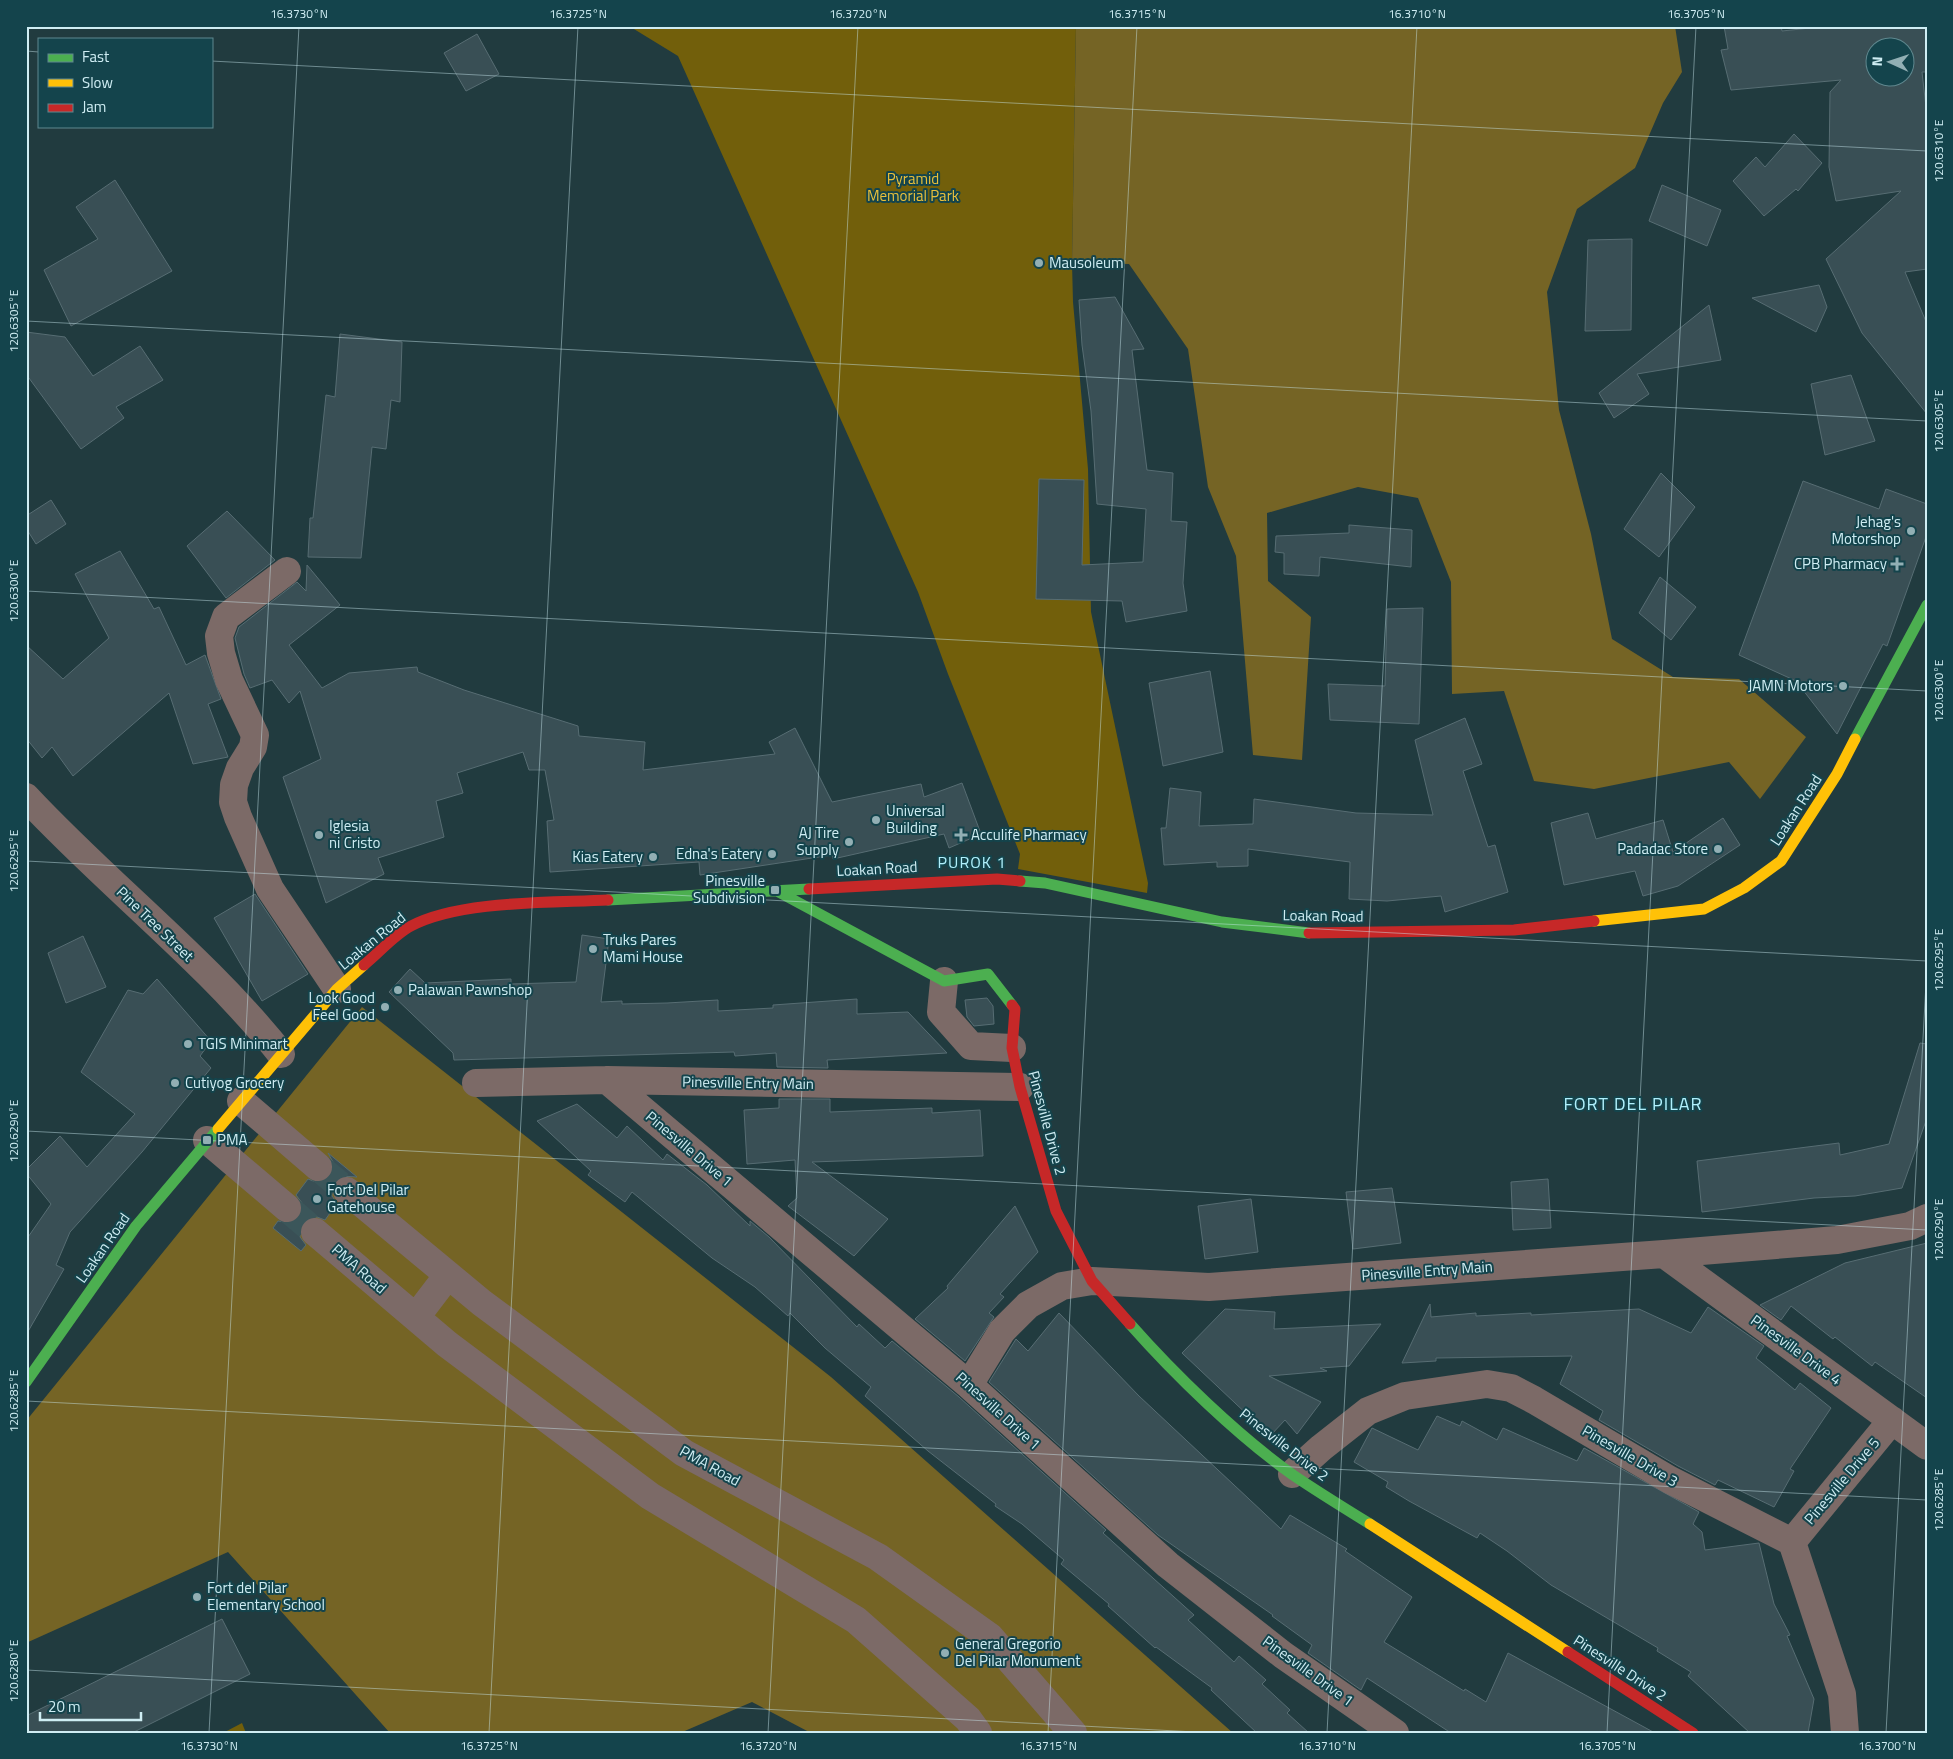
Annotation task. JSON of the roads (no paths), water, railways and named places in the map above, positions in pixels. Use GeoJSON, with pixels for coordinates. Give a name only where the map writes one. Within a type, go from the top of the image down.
{"type":"FeatureCollection","features":[{"type":"Feature","properties":{"kind":"main road","name":"Loakan Road"},"geometry":{"type":"LineString","coordinates":[[26,1382],[136,1226],[337,989],[409,927],[426,919],[482,907],[775,890],[1007,880],[1045,883],[1222,922],[1298,934],[1514,930],[1704,910],[1744,888],[1781,860],[1837,774],[1927,604]]}},
{"type":"Feature","properties":{"kind":"main road"},"geometry":{"type":"LineString","coordinates":[[775,890],[944,981],[988,974],[1015,1009],[1012,1048]]}},
{"type":"Feature","properties":{"kind":"main road","name":"Pinesville Drive 2"},"geometry":{"type":"LineString","coordinates":[[1012,1048],[1020,1087],[1056,1211],[1092,1281],[1155,1352],[1236,1429],[1292,1474],[1693,1733]]}},
{"type":"Feature","properties":{"kind":"street"},"geometry":{"type":"LineString","coordinates":[[287,571],[226,617],[219,636],[221,652],[229,680],[255,735],[253,747],[240,768],[234,785],[234,802],[238,817],[270,889],[337,989]]}},
{"type":"Feature","properties":{"kind":"street","name":"Pine Tree Street"},"geometry":{"type":"LineString","coordinates":[[26,797],[63,837],[158,924],[265,1034],[281,1054]]}},
{"type":"Feature","properties":{"kind":"street"},"geometry":{"type":"LineString","coordinates":[[944,981],[941,1012],[971,1046],[1012,1048]]}},
{"type":"Feature","properties":{"kind":"street","name":"Pinesville Entry Main"},"geometry":{"type":"LineString","coordinates":[[476,1083],[607,1080],[1020,1087]]}},
{"type":"Feature","properties":{"kind":"street","name":"Pinesville Drive 1"},"geometry":{"type":"LineString","coordinates":[[607,1080],[969,1385],[1168,1565],[1283,1655],[1395,1733]]}},
{"type":"Feature","properties":{"kind":"street"},"geometry":{"type":"LineString","coordinates":[[241,1101],[318,1166]]}},
{"type":"Feature","properties":{"kind":"street"},"geometry":{"type":"LineString","coordinates":[[207,1140],[287,1208]]}},
{"type":"Feature","properties":{"kind":"street","name":"PMA Road"},"geometry":{"type":"LineString","coordinates":[[347,1191],[482,1303],[684,1453],[878,1557],[990,1637],[1073,1733]]}},
{"type":"Feature","properties":{"kind":"street","name":"Pinesville Entry Main"},"geometry":{"type":"LineString","coordinates":[[969,1385],[1002,1331],[1028,1305],[1062,1286],[1092,1281],[1209,1287],[1664,1254],[1837,1240],[1910,1226],[1927,1218]]}},
{"type":"Feature","properties":{"kind":"street","name":"PMA Road"},"geometry":{"type":"LineString","coordinates":[[316,1232],[447,1344],[650,1496],[856,1620],[968,1719],[978,1733]]}},
{"type":"Feature","properties":{"kind":"street","name":"Pinesville Drive 4"},"geometry":{"type":"LineString","coordinates":[[1664,1254],[1927,1446]]}},
{"type":"Feature","properties":{"kind":"street"},"geometry":{"type":"LineString","coordinates":[[416,1317],[448,1275]]}},
{"type":"Feature","properties":{"kind":"street","name":"Pinesville Drive 3"},"geometry":{"type":"LineString","coordinates":[[1292,1474],[1320,1448],[1368,1410],[1405,1396],[1486,1384],[1511,1388],[1670,1480],[1792,1542]]}},
{"type":"Feature","properties":{"kind":"street","name":"Pinesville Drive 5"},"geometry":{"type":"LineString","coordinates":[[1792,1542],[1892,1420]]}},
{"type":"Feature","properties":{"kind":"street"},"geometry":{"type":"LineString","coordinates":[[1792,1542],[1840,1686],[1845,1733]]}},
{"type":"Feature","properties":{"kind":"tunnel"},"geometry":{"type":"LineString","coordinates":[[318,1167],[347,1191]]}},
{"type":"Feature","properties":{"kind":"tunnel"},"geometry":{"type":"LineString","coordinates":[[287,1208],[315,1232]]}},
{"type":"Feature","properties":{"kind":"place","name":"Mausoleum"},"geometry":{"type":"Point","coordinates":[1039,263]}},
{"type":"Feature","properties":{"kind":"place","name":"Jehag's Motorshop"},"geometry":{"type":"Point","coordinates":[1911,531]}},
{"type":"Feature","properties":{"kind":"place","name":"CPB Pharmacy"},"geometry":{"type":"Point","coordinates":[1897,564]}},
{"type":"Feature","properties":{"kind":"place","name":"JAMN Motors"},"geometry":{"type":"Point","coordinates":[1843,686]}},
{"type":"Feature","properties":{"kind":"place","name":"Universal Building"},"geometry":{"type":"Point","coordinates":[876,820]}},
{"type":"Feature","properties":{"kind":"place","name":"Iglesia ni Cristo"},"geometry":{"type":"Point","coordinates":[319,835]}},
{"type":"Feature","properties":{"kind":"place","name":"Acculife Pharmacy"},"geometry":{"type":"Point","coordinates":[961,835]}},
{"type":"Feature","properties":{"kind":"place","name":"AJ Tire Supply"},"geometry":{"type":"Point","coordinates":[849,842]}},
{"type":"Feature","properties":{"kind":"place","name":"Padadac Store"},"geometry":{"type":"Point","coordinates":[1718,849]}},
{"type":"Feature","properties":{"kind":"place","name":"Edna's Eatery"},"geometry":{"type":"Point","coordinates":[772,854]}},
{"type":"Feature","properties":{"kind":"place","name":"Kias Eatery"},"geometry":{"type":"Point","coordinates":[653,857]}},
{"type":"Feature","properties":{"kind":"place","name":"Pinesville Subdivision"},"geometry":{"type":"Point","coordinates":[775,890]}},
{"type":"Feature","properties":{"kind":"place","name":"Truks Pares Mami House"},"geometry":{"type":"Point","coordinates":[593,949]}},
{"type":"Feature","properties":{"kind":"place","name":"Palawan Pawnshop"},"geometry":{"type":"Point","coordinates":[398,990]}},
{"type":"Feature","properties":{"kind":"place","name":"Look Good Feel Good"},"geometry":{"type":"Point","coordinates":[385,1007]}},
{"type":"Feature","properties":{"kind":"place","name":"TGIS Minimart"},"geometry":{"type":"Point","coordinates":[188,1044]}},
{"type":"Feature","properties":{"kind":"place","name":"Cutiyog Grocery"},"geometry":{"type":"Point","coordinates":[175,1083]}},
{"type":"Feature","properties":{"kind":"place","name":"PMA"},"geometry":{"type":"Point","coordinates":[207,1140]}},
{"type":"Feature","properties":{"kind":"place","name":"Fort Del Pilar Gatehouse"},"geometry":{"type":"Point","coordinates":[317,1199]}},
{"type":"Feature","properties":{"kind":"place","name":"Fort del Pilar Elementary School"},"geometry":{"type":"Point","coordinates":[197,1597]}},
{"type":"Feature","properties":{"kind":"place","name":"General Gregorio Del Pilar Monument"},"geometry":{"type":"Point","coordinates":[945,1653]}},
{"type":"Feature","properties":{"kind":"district","name":"PUROK 1"},"geometry":{"type":"Point","coordinates":[972,862]}},
{"type":"Feature","properties":{"kind":"district","name":"FORT DEL PILAR"},"geometry":{"type":"Point","coordinates":[1633,1104]}},
{"type":"Feature","properties":{"kind":"park label","name":"Pyramid Memorial Park"},"geometry":{"type":"Point","coordinates":[913,188]}}]}
